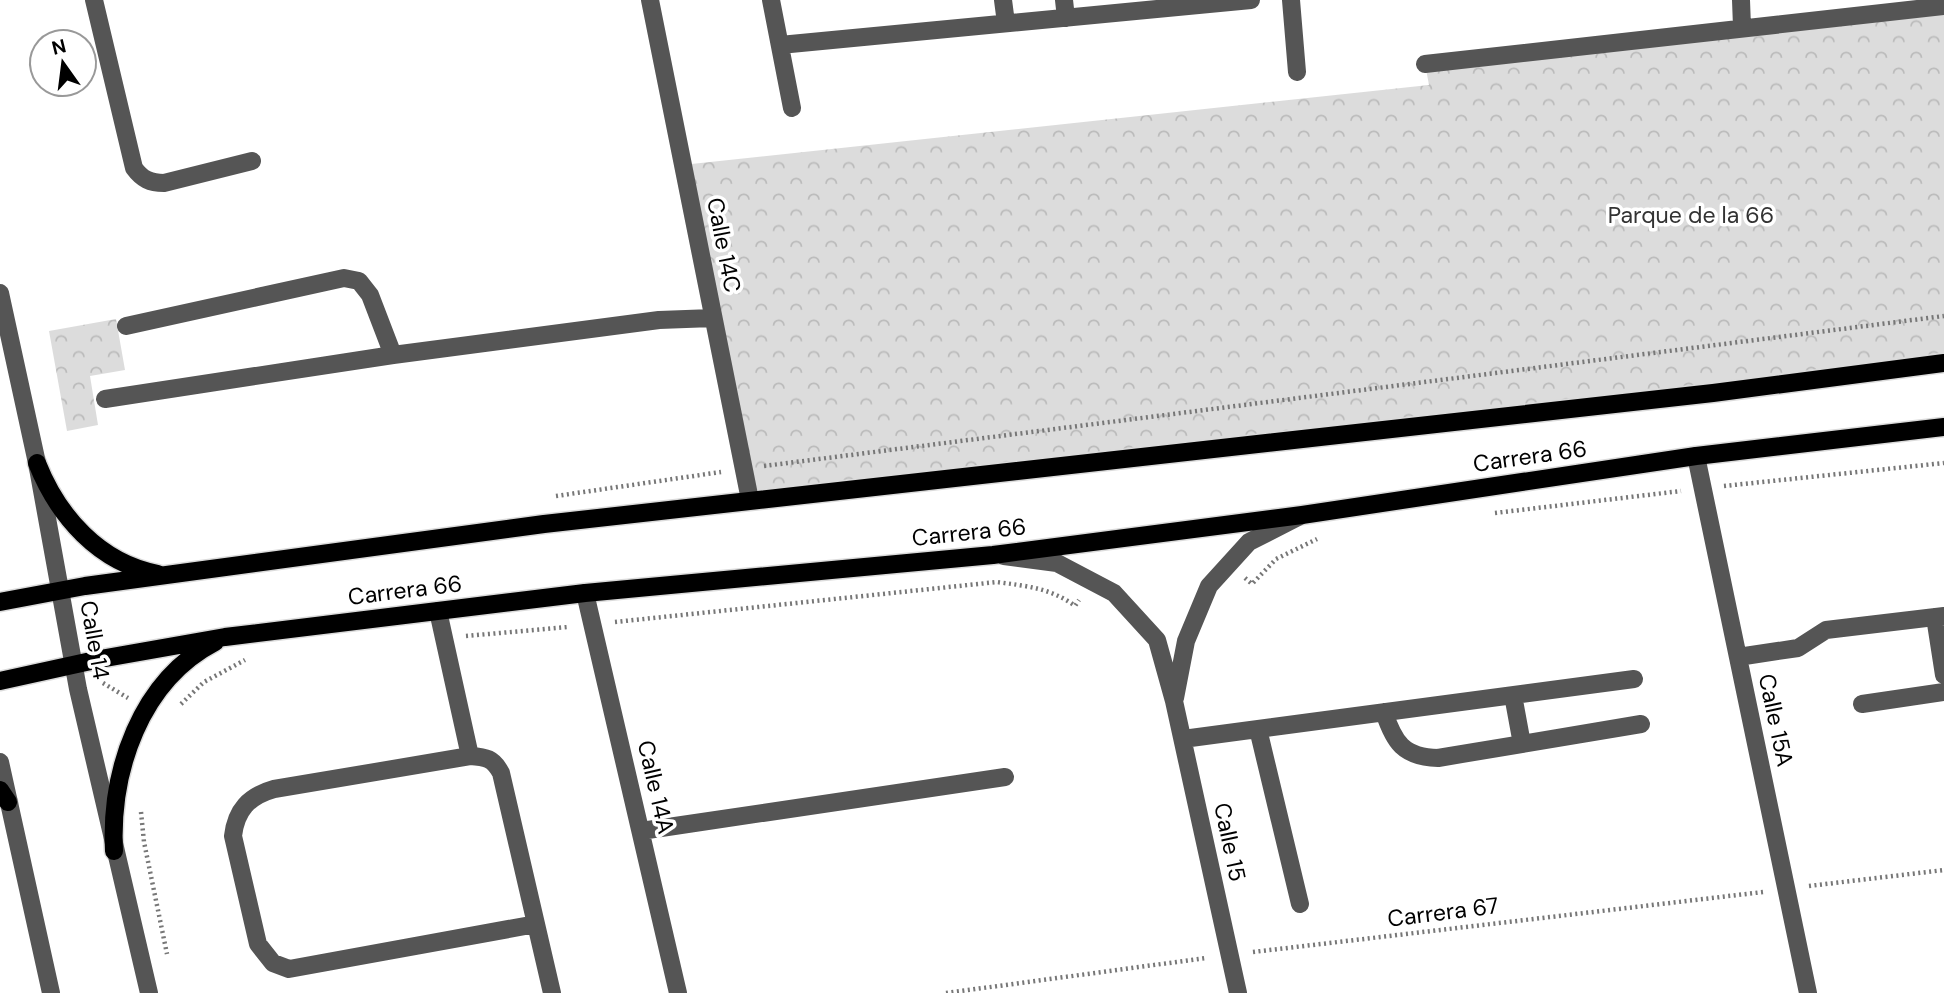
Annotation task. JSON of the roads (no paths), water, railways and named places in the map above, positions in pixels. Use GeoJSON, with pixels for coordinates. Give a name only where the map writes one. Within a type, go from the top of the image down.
{"type":"FeatureCollection","features":[{"type":"Feature","properties":{"kind":"main road","name":"Carrera 66"},"geometry":{"type":"LineString","coordinates":[[0,602],[61,590],[544,524],[1699,395],[1944,363]]}},
{"type":"Feature","properties":{"kind":"main road","name":"Carrera 66"},"geometry":{"type":"LineString","coordinates":[[0,681],[225,637],[585,593],[993,555],[1302,515],[1696,456],[1944,427]]}},
{"type":"Feature","properties":{"kind":"main road"},"geometry":{"type":"LineString","coordinates":[[37,463],[58,506],[73,525],[94,544],[137,568],[155,574],[172,575]]}},
{"type":"Feature","properties":{"kind":"main road"},"geometry":{"type":"LineString","coordinates":[[114,851],[116,788],[136,728],[146,710],[173,675],[207,646],[225,637]]}},
{"type":"Feature","properties":{"kind":"street"},"geometry":{"type":"LineString","coordinates":[[94,0],[134,168],[139,176],[155,183],[164,183],[253,161]]}},
{"type":"Feature","properties":{"kind":"street","name":"Calle 14C"},"geometry":{"type":"LineString","coordinates":[[650,0],[750,500]]}},
{"type":"Feature","properties":{"kind":"street"},"geometry":{"type":"LineString","coordinates":[[771,0],[792,108]]}},
{"type":"Feature","properties":{"kind":"street"},"geometry":{"type":"LineString","coordinates":[[1003,0],[1006,23]]}},
{"type":"Feature","properties":{"kind":"street"},"geometry":{"type":"LineString","coordinates":[[780,44],[1006,23],[1065,9],[1251,0]]}},
{"type":"Feature","properties":{"kind":"street"},"geometry":{"type":"LineString","coordinates":[[1291,0],[1297,72]]}},
{"type":"Feature","properties":{"kind":"street"},"geometry":{"type":"LineString","coordinates":[[1741,0],[1742,27]]}},
{"type":"Feature","properties":{"kind":"street"},"geometry":{"type":"LineString","coordinates":[[1425,64],[1944,6]]}},
{"type":"Feature","properties":{"kind":"street"},"geometry":{"type":"LineString","coordinates":[[126,326],[344,278],[359,281],[370,295],[393,355]]}},
{"type":"Feature","properties":{"kind":"street","name":"Calle 14"},"geometry":{"type":"LineString","coordinates":[[0,293],[37,463],[73,665],[149,993]]}},
{"type":"Feature","properties":{"kind":"street"},"geometry":{"type":"LineString","coordinates":[[106,399],[393,355],[659,320],[713,318]]}},
{"type":"Feature","properties":{"kind":"street","name":"Calle 15A"},"geometry":{"type":"LineString","coordinates":[[1696,456],[1808,993]]}},
{"type":"Feature","properties":{"kind":"street","name":"Calle 15"},"geometry":{"type":"LineString","coordinates":[[1174,701],[1186,641],[1209,586],[1249,542],[1302,515]]}},
{"type":"Feature","properties":{"kind":"street","name":"Calle 15"},"geometry":{"type":"LineString","coordinates":[[993,555],[1057,563],[1093,581],[1114,593],[1157,640],[1183,739],[1238,993]]}},
{"type":"Feature","properties":{"kind":"street","name":"Calle 14A"},"geometry":{"type":"LineString","coordinates":[[585,593],[678,993]]}},
{"type":"Feature","properties":{"kind":"street"},"geometry":{"type":"LineString","coordinates":[[438,611],[470,756]]}},
{"type":"Feature","properties":{"kind":"street"},"geometry":{"type":"LineString","coordinates":[[1738,657],[1798,648],[1826,630],[1939,616],[1944,675]]}},
{"type":"Feature","properties":{"kind":"street"},"geometry":{"type":"LineString","coordinates":[[1183,739],[1634,679]]}},
{"type":"Feature","properties":{"kind":"street"},"geometry":{"type":"LineString","coordinates":[[1862,704],[1944,692]]}},
{"type":"Feature","properties":{"kind":"street"},"geometry":{"type":"LineString","coordinates":[[1513,695],[1522,744]]}},
{"type":"Feature","properties":{"kind":"street"},"geometry":{"type":"LineString","coordinates":[[1384,712],[1397,742],[1409,752],[1422,757],[1438,758],[1641,724]]}},
{"type":"Feature","properties":{"kind":"street"},"geometry":{"type":"LineString","coordinates":[[1258,729],[1300,904]]}},
{"type":"Feature","properties":{"kind":"street"},"geometry":{"type":"LineString","coordinates":[[536,924],[289,970],[273,963],[258,944],[233,836],[235,822],[240,810],[249,800],[274,789],[470,756],[486,757],[495,762],[501,773],[552,993]]}},
{"type":"Feature","properties":{"kind":"street"},"geometry":{"type":"LineString","coordinates":[[0,762],[4,796],[51,993]]}},
{"type":"Feature","properties":{"kind":"street"},"geometry":{"type":"LineString","coordinates":[[641,831],[1005,777]]}},
{"type":"Feature","properties":{"kind":"park label","name":"Parque de la 66"},"geometry":{"type":"Point","coordinates":[1691,215]}}]}
